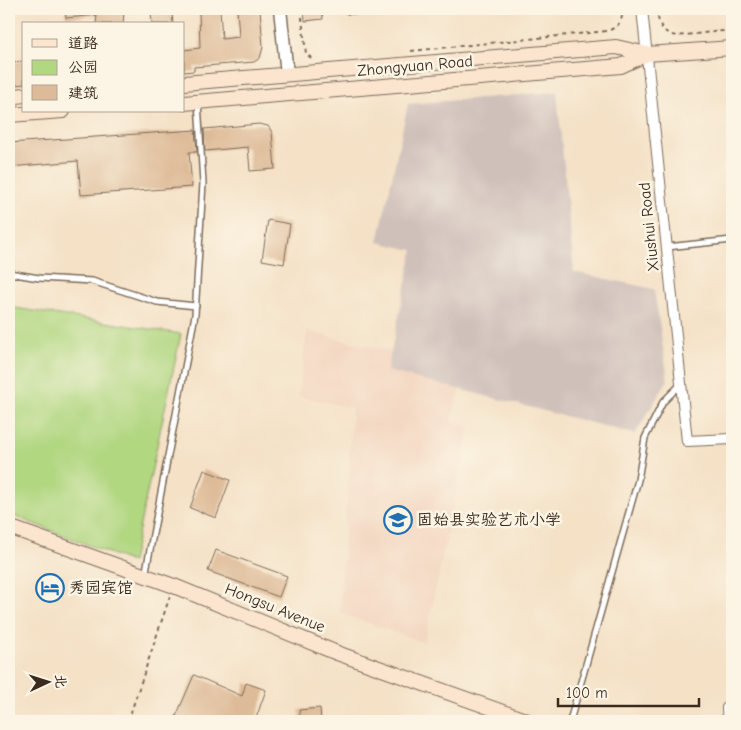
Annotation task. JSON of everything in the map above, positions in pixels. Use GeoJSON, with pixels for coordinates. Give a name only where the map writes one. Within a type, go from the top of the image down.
{"type":"FeatureCollection","features":[{"type":"Feature","properties":{"kind":"main road","name":"Zhongyuan Road"},"geometry":{"type":"LineString","coordinates":[[185,83],[616,47],[647,54],[732,48]]}},
{"type":"Feature","properties":{"kind":"main road","name":"Zhongyuan Road"},"geometry":{"type":"LineString","coordinates":[[191,102],[621,66],[647,54]]}},
{"type":"Feature","properties":{"kind":"main road"},"geometry":{"type":"LineString","coordinates":[[9,97],[22,95]]}},
{"type":"Feature","properties":{"kind":"main road"},"geometry":{"type":"LineString","coordinates":[[9,115],[50,112]]}},
{"type":"Feature","properties":{"kind":"main road","name":"Hongsu Avenue"},"geometry":{"type":"LineString","coordinates":[[9,527],[174,586],[337,652],[528,721]]}},
{"type":"Feature","properties":{"kind":"street"},"geometry":{"type":"LineString","coordinates":[[280,9],[286,74]]}},
{"type":"Feature","properties":{"kind":"street","name":"Xiushui Road"},"geometry":{"type":"LineString","coordinates":[[642,9],[687,441],[732,439]]}},
{"type":"Feature","properties":{"kind":"street"},"geometry":{"type":"LineString","coordinates":[[727,708],[728,721]]}},
{"type":"Feature","properties":{"kind":"lane"},"geometry":{"type":"LineString","coordinates":[[345,9],[349,11],[373,9]]}},
{"type":"Feature","properties":{"kind":"lane"},"geometry":{"type":"LineString","coordinates":[[145,576],[196,306],[203,183],[191,102]]}},
{"type":"Feature","properties":{"kind":"lane"},"geometry":{"type":"LineString","coordinates":[[666,247],[732,240]]}},
{"type":"Feature","properties":{"kind":"lane"},"geometry":{"type":"LineString","coordinates":[[9,273],[39,278],[92,281],[157,302],[196,306]]}},
{"type":"Feature","properties":{"kind":"lane"},"geometry":{"type":"LineString","coordinates":[[570,721],[638,480],[645,438],[663,402],[680,384]]}},
{"type":"Feature","properties":{"kind":"path"},"geometry":{"type":"LineString","coordinates":[[301,9],[306,54],[314,60],[321,61]]}},
{"type":"Feature","properties":{"kind":"path"},"geometry":{"type":"LineString","coordinates":[[410,52],[607,31],[620,24],[622,9]]}},
{"type":"Feature","properties":{"kind":"path"},"geometry":{"type":"LineString","coordinates":[[657,9],[660,25],[668,34],[676,36],[732,30]]}},
{"type":"Feature","properties":{"kind":"path"},"geometry":{"type":"LineString","coordinates":[[128,721],[174,586]]}},
{"type":"Feature","properties":{"kind":"shaded area"},"geometry":{"type":"Polygon","coordinates":[[[557,92],[574,272],[654,289],[668,380],[635,434],[387,371],[413,250],[378,242],[408,104],[557,92]]]}},
{"type":"Feature","properties":{"kind":"shaded area","name":"固始县实验艺术小学"},"geometry":{"type":"Polygon","coordinates":[[[307,331],[392,352],[387,371],[460,389],[451,421],[470,427],[424,643],[340,613],[352,408],[299,396],[307,331]]]}},
{"type":"Feature","properties":{"kind":"green space"},"geometry":{"type":"Polygon","coordinates":[[[9,307],[181,334],[132,562],[9,514],[9,307]]]}},
{"type":"Feature","properties":{"kind":"building"},"geometry":{"type":"Polygon","coordinates":[[[65,9],[106,9],[124,12],[123,22],[96,22],[97,15],[66,18],[65,9]]]}},
{"type":"Feature","properties":{"kind":"building"},"geometry":{"type":"Polygon","coordinates":[[[220,9],[222,39],[239,37],[237,9],[260,9],[263,47],[260,58],[254,62],[194,67],[194,71],[185,72],[185,50],[200,48],[199,11],[220,9]]]}},
{"type":"Feature","properties":{"kind":"building"},"geometry":{"type":"Polygon","coordinates":[[[304,9],[322,9],[323,19],[305,21],[304,9]]]}},
{"type":"Feature","properties":{"kind":"building"},"geometry":{"type":"Polygon","coordinates":[[[172,11],[173,22],[152,22],[151,12],[172,11]]]}},
{"type":"Feature","properties":{"kind":"building"},"geometry":{"type":"Polygon","coordinates":[[[22,61],[22,84],[9,86],[9,62],[22,61]]]}},
{"type":"Feature","properties":{"kind":"building"},"geometry":{"type":"Polygon","coordinates":[[[259,124],[268,126],[272,132],[275,169],[250,171],[248,147],[205,151],[204,129],[259,124]]]}},
{"type":"Feature","properties":{"kind":"building"},"geometry":{"type":"Polygon","coordinates":[[[195,130],[197,152],[189,152],[192,187],[81,195],[78,161],[9,167],[9,143],[195,130]]]}},
{"type":"Feature","properties":{"kind":"building"},"geometry":{"type":"Polygon","coordinates":[[[268,220],[290,224],[284,264],[262,260],[268,220]]]}},
{"type":"Feature","properties":{"kind":"building"},"geometry":{"type":"Polygon","coordinates":[[[204,470],[230,480],[216,518],[190,508],[204,470]]]}},
{"type":"Feature","properties":{"kind":"building"},"geometry":{"type":"Polygon","coordinates":[[[216,550],[287,576],[279,597],[208,571],[216,550]]]}},
{"type":"Feature","properties":{"kind":"building"},"geometry":{"type":"Polygon","coordinates":[[[194,675],[242,696],[246,683],[266,690],[255,721],[174,721],[194,675]]]}},
{"type":"Feature","properties":{"kind":"building"},"geometry":{"type":"Polygon","coordinates":[[[320,708],[321,721],[301,721],[299,710],[320,708]]]}},
{"type":"Feature","properties":{"kind":"place","name":"固始县实验艺术小学"},"geometry":{"type":"Point","coordinates":[398,520]}},
{"type":"Feature","properties":{"kind":"place","name":"秀园宾馆"},"geometry":{"type":"Point","coordinates":[50,588]}}]}
